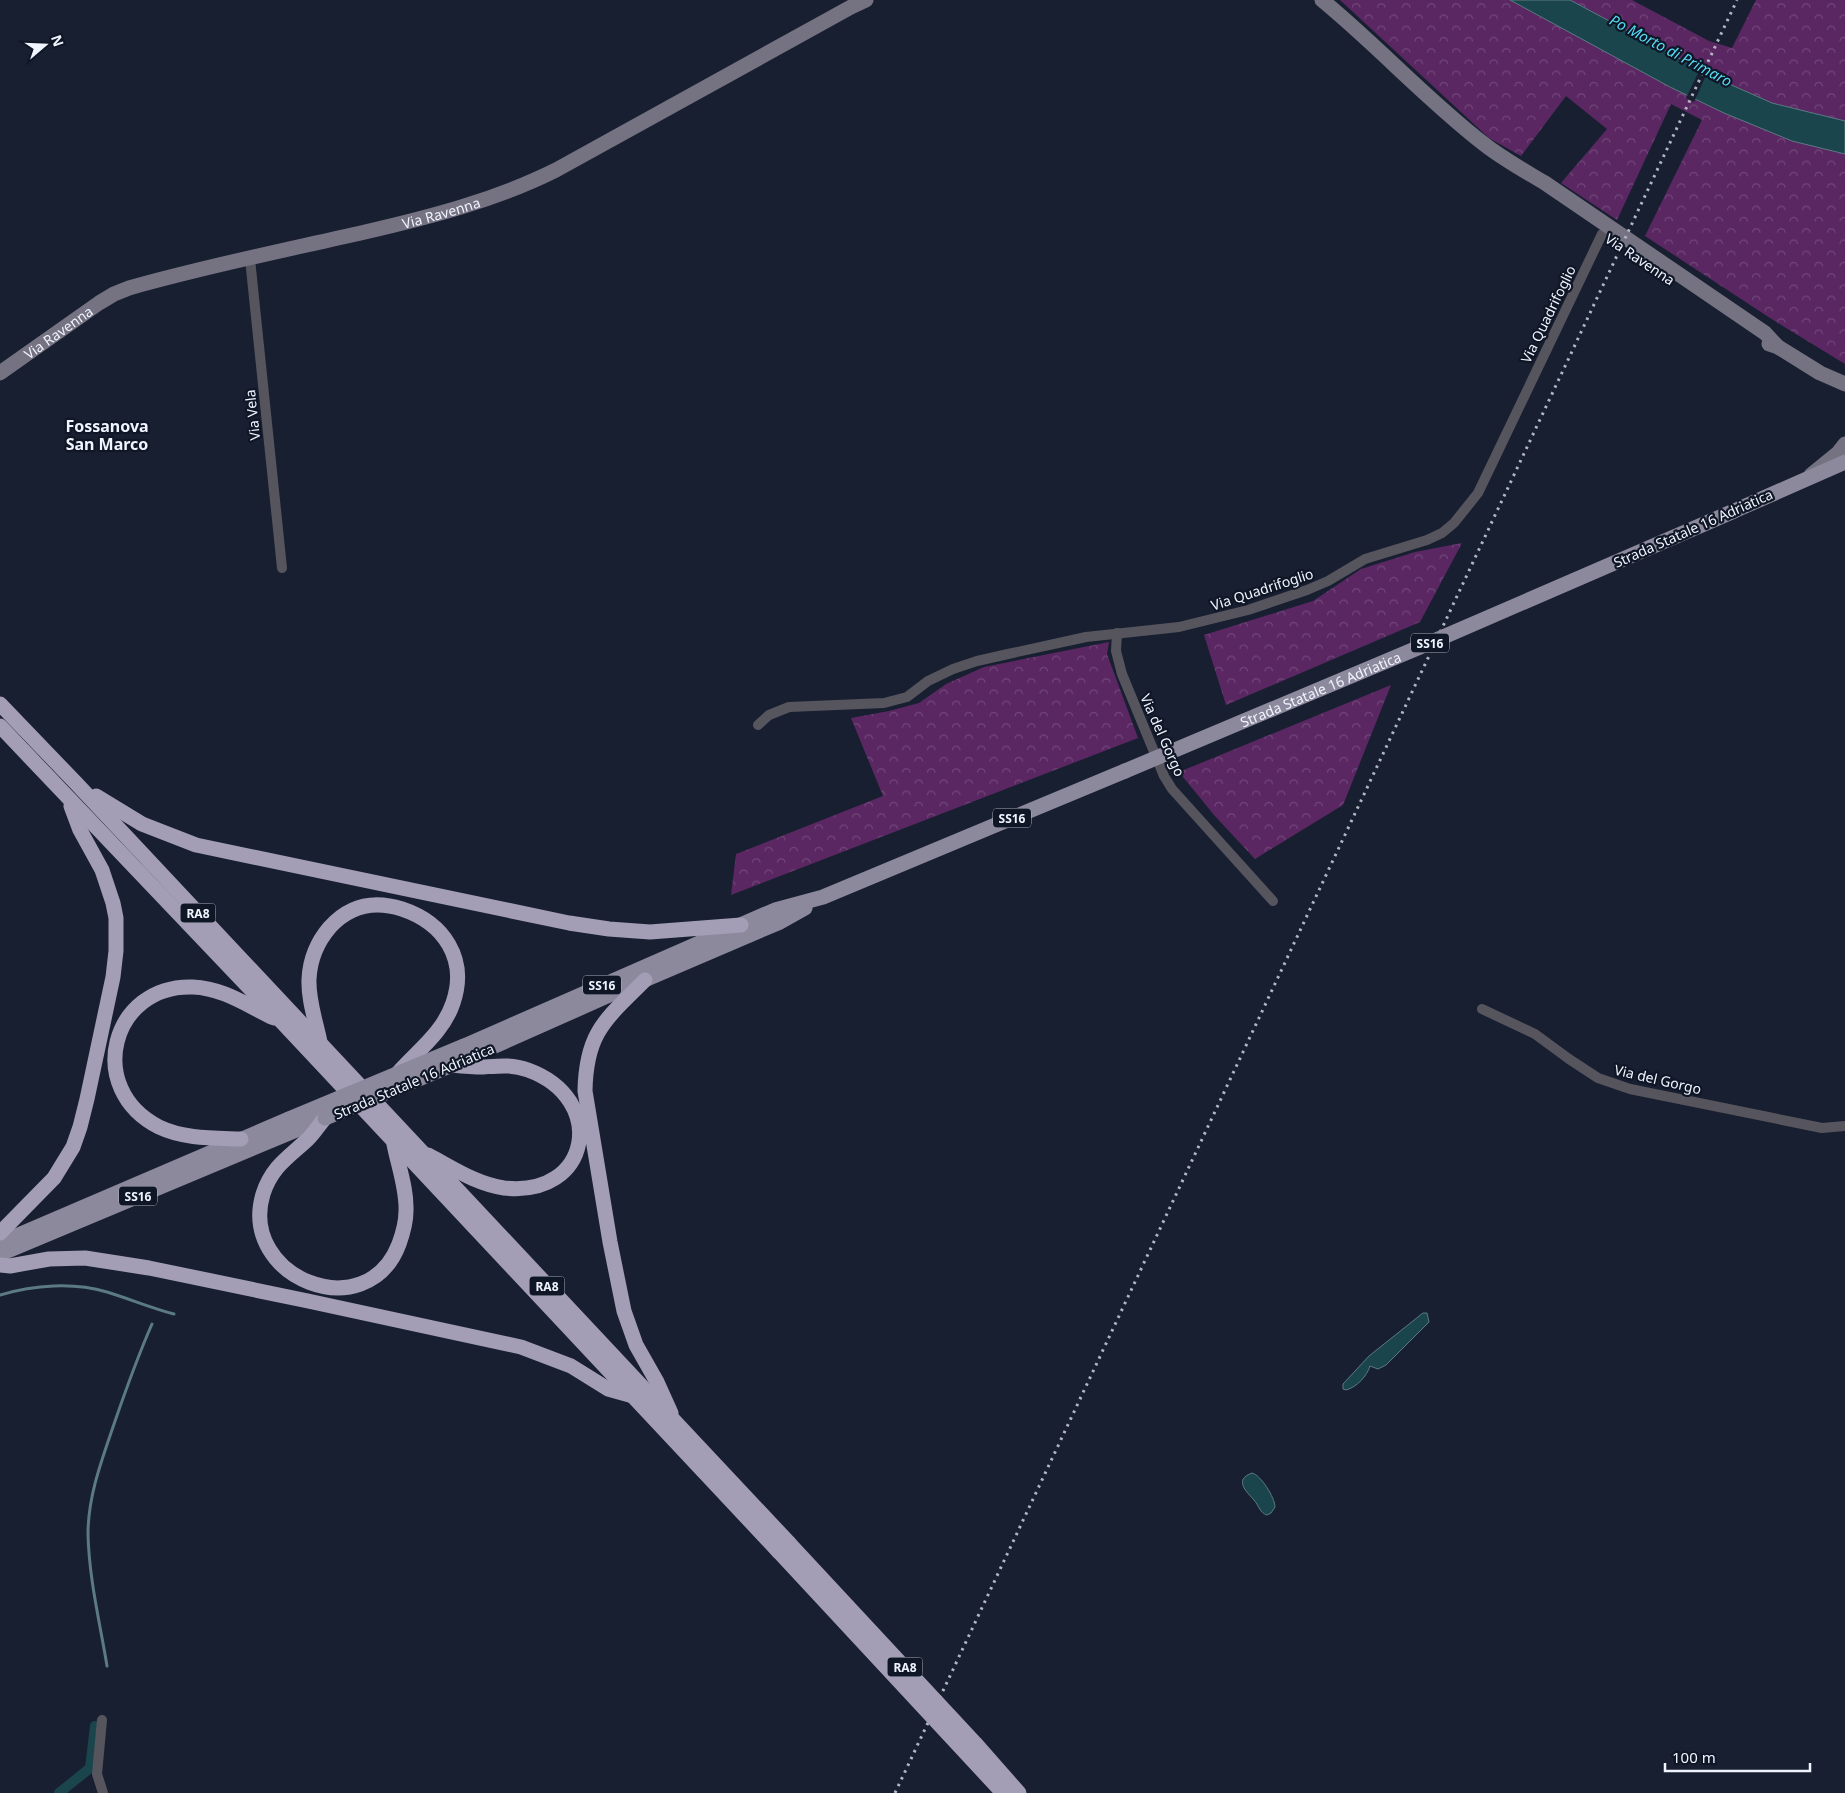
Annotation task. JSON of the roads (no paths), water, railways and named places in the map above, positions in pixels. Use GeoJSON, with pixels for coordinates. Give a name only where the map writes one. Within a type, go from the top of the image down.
{"type":"FeatureCollection","features":[{"type":"Feature","properties":{"kind":"highway","name":"RA8"},"geometry":{"type":"LineString","coordinates":[[0,704],[675,1423],[1003,1793]]}},
{"type":"Feature","properties":{"kind":"highway","name":"RA8"},"geometry":{"type":"LineString","coordinates":[[0,726],[281,1021],[394,1144],[634,1397],[975,1743],[1019,1793]]}},
{"type":"Feature","properties":{"kind":"highway"},"geometry":{"type":"LineString","coordinates":[[76,783],[142,824],[186,842],[215,850],[590,927],[650,932],[741,925]]}},
{"type":"Feature","properties":{"kind":"highway"},"geometry":{"type":"LineString","coordinates":[[0,1233],[54,1178],[73,1147],[87,1100],[113,977],[116,951],[116,918],[113,903],[102,870],[80,830],[69,799]]}},
{"type":"Feature","properties":{"kind":"highway"},"geometry":{"type":"LineString","coordinates":[[320,1044],[309,988],[313,957],[320,940],[338,918],[352,909],[369,904],[389,905],[418,916],[436,927],[448,943],[453,952],[458,983],[453,1003],[444,1022],[431,1040],[397,1074]]}},
{"type":"Feature","properties":{"kind":"highway"},"geometry":{"type":"LineString","coordinates":[[645,980],[600,1027],[590,1052],[585,1091],[608,1232],[624,1311],[636,1345],[657,1382],[675,1423]]}},
{"type":"Feature","properties":{"kind":"highway"},"geometry":{"type":"LineString","coordinates":[[240,1139],[185,1136],[159,1127],[137,1112],[124,1095],[115,1074],[115,1051],[122,1028],[133,1012],[150,997],[160,991],[183,987],[207,988],[229,995],[281,1021]]}},
{"type":"Feature","properties":{"kind":"highway"},"geometry":{"type":"LineString","coordinates":[[418,1150],[464,1175],[485,1184],[505,1188],[540,1185],[560,1174],[568,1167],[578,1149],[580,1131],[576,1112],[566,1095],[549,1080],[528,1070],[473,1056],[452,1065]]}},
{"type":"Feature","properties":{"kind":"highway"},"geometry":{"type":"LineString","coordinates":[[325,1118],[308,1138],[289,1154],[273,1174],[263,1195],[260,1219],[266,1243],[279,1262],[299,1278],[321,1287],[344,1287],[367,1282],[391,1259],[401,1237],[406,1212],[406,1200],[394,1144]]}},
{"type":"Feature","properties":{"kind":"highway"},"geometry":{"type":"LineString","coordinates":[[0,1265],[10,1266],[49,1259],[85,1258],[140,1266],[299,1299],[521,1347],[571,1366],[608,1388],[634,1397]]}},
{"type":"Feature","properties":{"kind":"main road","name":"Via Ravenna"},"geometry":{"type":"LineString","coordinates":[[0,373],[114,294],[146,283],[411,221],[523,186],[556,170],[866,0]]}},
{"type":"Feature","properties":{"kind":"main road","name":"Via Ravenna"},"geometry":{"type":"LineString","coordinates":[[1322,0],[1459,124],[1508,161],[1544,194],[1760,341],[1778,348],[1811,368],[1838,381],[1845,391]]}},
{"type":"Feature","properties":{"kind":"main road","name":"Via Ravenna"},"geometry":{"type":"LineString","coordinates":[[1508,161],[1546,183],[1765,333],[1778,348]]}},
{"type":"Feature","properties":{"kind":"main road"},"geometry":{"type":"LineString","coordinates":[[1809,478],[1838,453],[1845,444]]}},
{"type":"Feature","properties":{"kind":"main road","name":"Strada Statale 16 Adriatica"},"geometry":{"type":"LineString","coordinates":[[473,1056],[775,910],[823,897],[1125,771],[1427,644],[1845,462]]}},
{"type":"Feature","properties":{"kind":"main road","name":"Strada Statale 16 Adriatica"},"geometry":{"type":"LineString","coordinates":[[0,1254],[272,1133],[397,1074],[473,1056],[780,922],[823,897]]}},
{"type":"Feature","properties":{"kind":"main road","name":"Strada Statale 16 Adriatica"},"geometry":{"type":"LineString","coordinates":[[0,1243],[240,1139],[272,1133],[325,1118],[452,1065]]}},
{"type":"Feature","properties":{"kind":"street","name":"Via Quadrifoglio"},"geometry":{"type":"LineString","coordinates":[[758,724],[769,715],[789,707],[884,703],[907,697],[928,682],[953,669],[977,661],[1086,637],[1179,628],[1255,608],[1328,581],[1365,559],[1427,540],[1442,533],[1454,523],[1478,493],[1602,234]]}},
{"type":"Feature","properties":{"kind":"street","name":"Via Vela"},"geometry":{"type":"LineString","coordinates":[[250,259],[282,568]]}},
{"type":"Feature","properties":{"kind":"street","name":"Via del Gorgo"},"geometry":{"type":"LineString","coordinates":[[1117,633],[1116,651],[1122,674],[1164,776],[1172,788],[1273,901]]}},
{"type":"Feature","properties":{"kind":"street","name":"Via del Gorgo"},"geometry":{"type":"LineString","coordinates":[[1482,1009],[1535,1034],[1569,1060],[1598,1078],[1630,1089],[1822,1128],[1845,1125]]}},
{"type":"Feature","properties":{"kind":"street"},"geometry":{"type":"LineString","coordinates":[[102,1720],[97,1774],[103,1793]]}},
{"type":"Feature","properties":{"kind":"waterway"},"geometry":{"type":"LineString","coordinates":[[0,1295],[40,1287],[81,1287],[107,1292],[174,1314]]}},
{"type":"Feature","properties":{"kind":"waterway"},"geometry":{"type":"LineString","coordinates":[[107,1666],[90,1568],[88,1534],[90,1507],[108,1440],[131,1375],[152,1324]]}},
{"type":"Feature","properties":{"kind":"waterway"},"geometry":{"type":"LineString","coordinates":[[59,1793],[90,1768],[95,1726]]}},
{"type":"Feature","properties":{"kind":"railway"},"geometry":{"type":"LineString","coordinates":[[895,1793],[1737,0]]}},
{"type":"Feature","properties":{"kind":"district","name":"Fossanova San Marco"},"geometry":{"type":"Point","coordinates":[107,435]}},
{"type":"Feature","properties":{"kind":"water label","name":"Po Morto di Primaro"},"geometry":{"type":"Point","coordinates":[1671,50]}}]}
